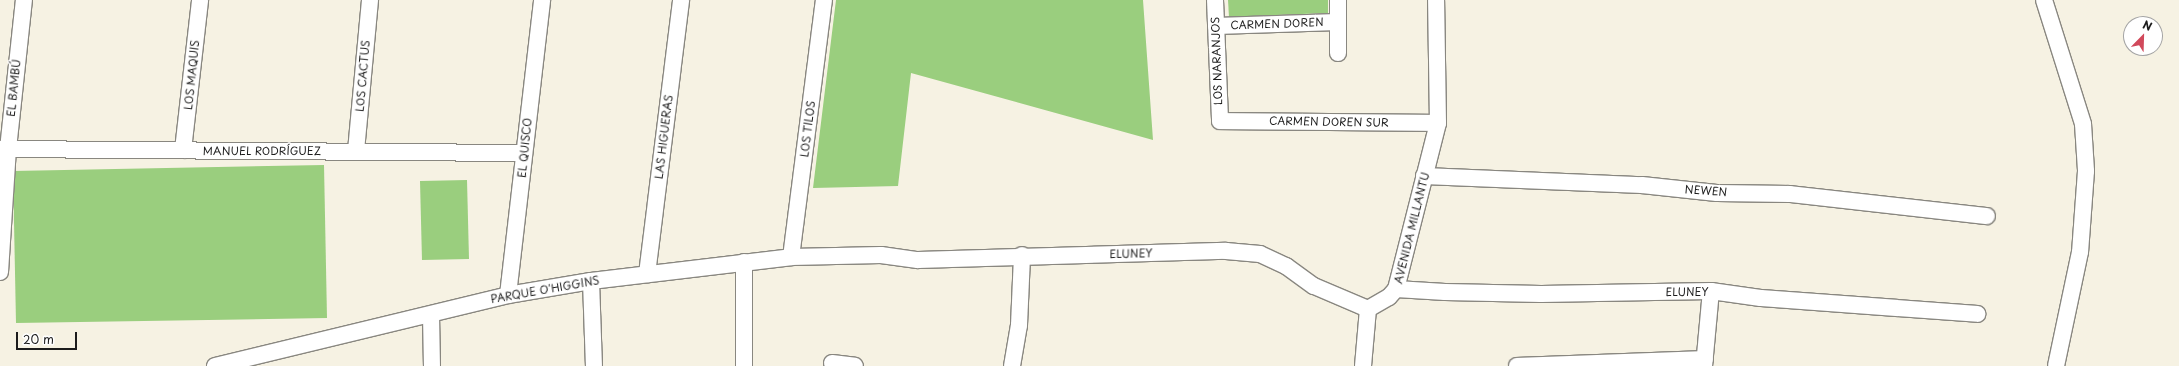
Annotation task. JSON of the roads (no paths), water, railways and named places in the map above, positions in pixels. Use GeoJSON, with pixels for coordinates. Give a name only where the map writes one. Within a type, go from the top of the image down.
{"type":"FeatureCollection","features":[{"type":"Feature","properties":{"kind":"street","name":"EL BAMBÚ"},"geometry":{"type":"LineString","coordinates":[[0,272],[4,149],[24,0]]}},
{"type":"Feature","properties":{"kind":"street","name":"LOS MAQUIS"},"geometry":{"type":"LineString","coordinates":[[184,150],[200,0]]}},
{"type":"Feature","properties":{"kind":"street","name":"LOS CACTUS"},"geometry":{"type":"LineString","coordinates":[[356,151],[370,0]]}},
{"type":"Feature","properties":{"kind":"street","name":"EL QUISCO"},"geometry":{"type":"LineString","coordinates":[[508,295],[542,0]]}},
{"type":"Feature","properties":{"kind":"street","name":"LAS HIGUERAS"},"geometry":{"type":"LineString","coordinates":[[647,274],[681,0]]}},
{"type":"Feature","properties":{"kind":"street","name":"LOS TILOS"},"geometry":{"type":"LineString","coordinates":[[791,257],[824,0]]}},
{"type":"Feature","properties":{"kind":"street","name":"LOS NARANJOS"},"geometry":{"type":"LineString","coordinates":[[1215,0],[1220,121]]}},
{"type":"Feature","properties":{"kind":"street"},"geometry":{"type":"LineString","coordinates":[[1338,0],[1338,53]]}},
{"type":"Feature","properties":{"kind":"street","name":"AVENIDA MILLANTU"},"geometry":{"type":"LineString","coordinates":[[1368,309],[1389,297],[1396,289],[1438,123],[1436,0]]}},
{"type":"Feature","properties":{"kind":"street"},"geometry":{"type":"LineString","coordinates":[[2044,0],[2083,124],[2086,171],[2080,252],[2056,366]]}},
{"type":"Feature","properties":{"kind":"street","name":"CARMEN DOREN"},"geometry":{"type":"LineString","coordinates":[[1216,26],[1338,22]]}},
{"type":"Feature","properties":{"kind":"street","name":"CARMEN DOREN SUR"},"geometry":{"type":"LineString","coordinates":[[1220,121],[1438,123]]}},
{"type":"Feature","properties":{"kind":"street","name":"MANUEL RODRÍGUEZ"},"geometry":{"type":"LineString","coordinates":[[4,149],[524,153]]}},
{"type":"Feature","properties":{"kind":"street","name":"NEWEN"},"geometry":{"type":"LineString","coordinates":[[1424,176],[1642,185],[1717,193],[1790,194],[1987,216]]}},
{"type":"Feature","properties":{"kind":"street","name":"ELUNEY"},"geometry":{"type":"LineString","coordinates":[[881,255],[918,260],[1022,255],[1226,251],[1260,254],[1286,266],[1314,286],[1368,309]]}},
{"type":"Feature","properties":{"kind":"street","name":"PARQUE O'HIGGINS"},"geometry":{"type":"LineString","coordinates":[[215,366],[266,360],[508,295],[591,281],[791,257],[881,255]]}},
{"type":"Feature","properties":{"kind":"street"},"geometry":{"type":"LineString","coordinates":[[1012,366],[1020,325],[1022,255]]}},
{"type":"Feature","properties":{"kind":"street"},"geometry":{"type":"LineString","coordinates":[[744,262],[744,366]]}},
{"type":"Feature","properties":{"kind":"street"},"geometry":{"type":"LineString","coordinates":[[591,281],[594,366]]}},
{"type":"Feature","properties":{"kind":"street","name":"ELUNEY"},"geometry":{"type":"LineString","coordinates":[[1396,289],[1445,292],[1541,294],[1711,291],[1761,298],[1977,314]]}},
{"type":"Feature","properties":{"kind":"street"},"geometry":{"type":"LineString","coordinates":[[1517,366],[1704,362],[1711,291]]}},
{"type":"Feature","properties":{"kind":"street"},"geometry":{"type":"LineString","coordinates":[[1363,366],[1368,309]]}},
{"type":"Feature","properties":{"kind":"street"},"geometry":{"type":"LineString","coordinates":[[431,315],[432,366]]}},
{"type":"Feature","properties":{"kind":"street"},"geometry":{"type":"LineString","coordinates":[[832,363],[855,366]]}}]}
